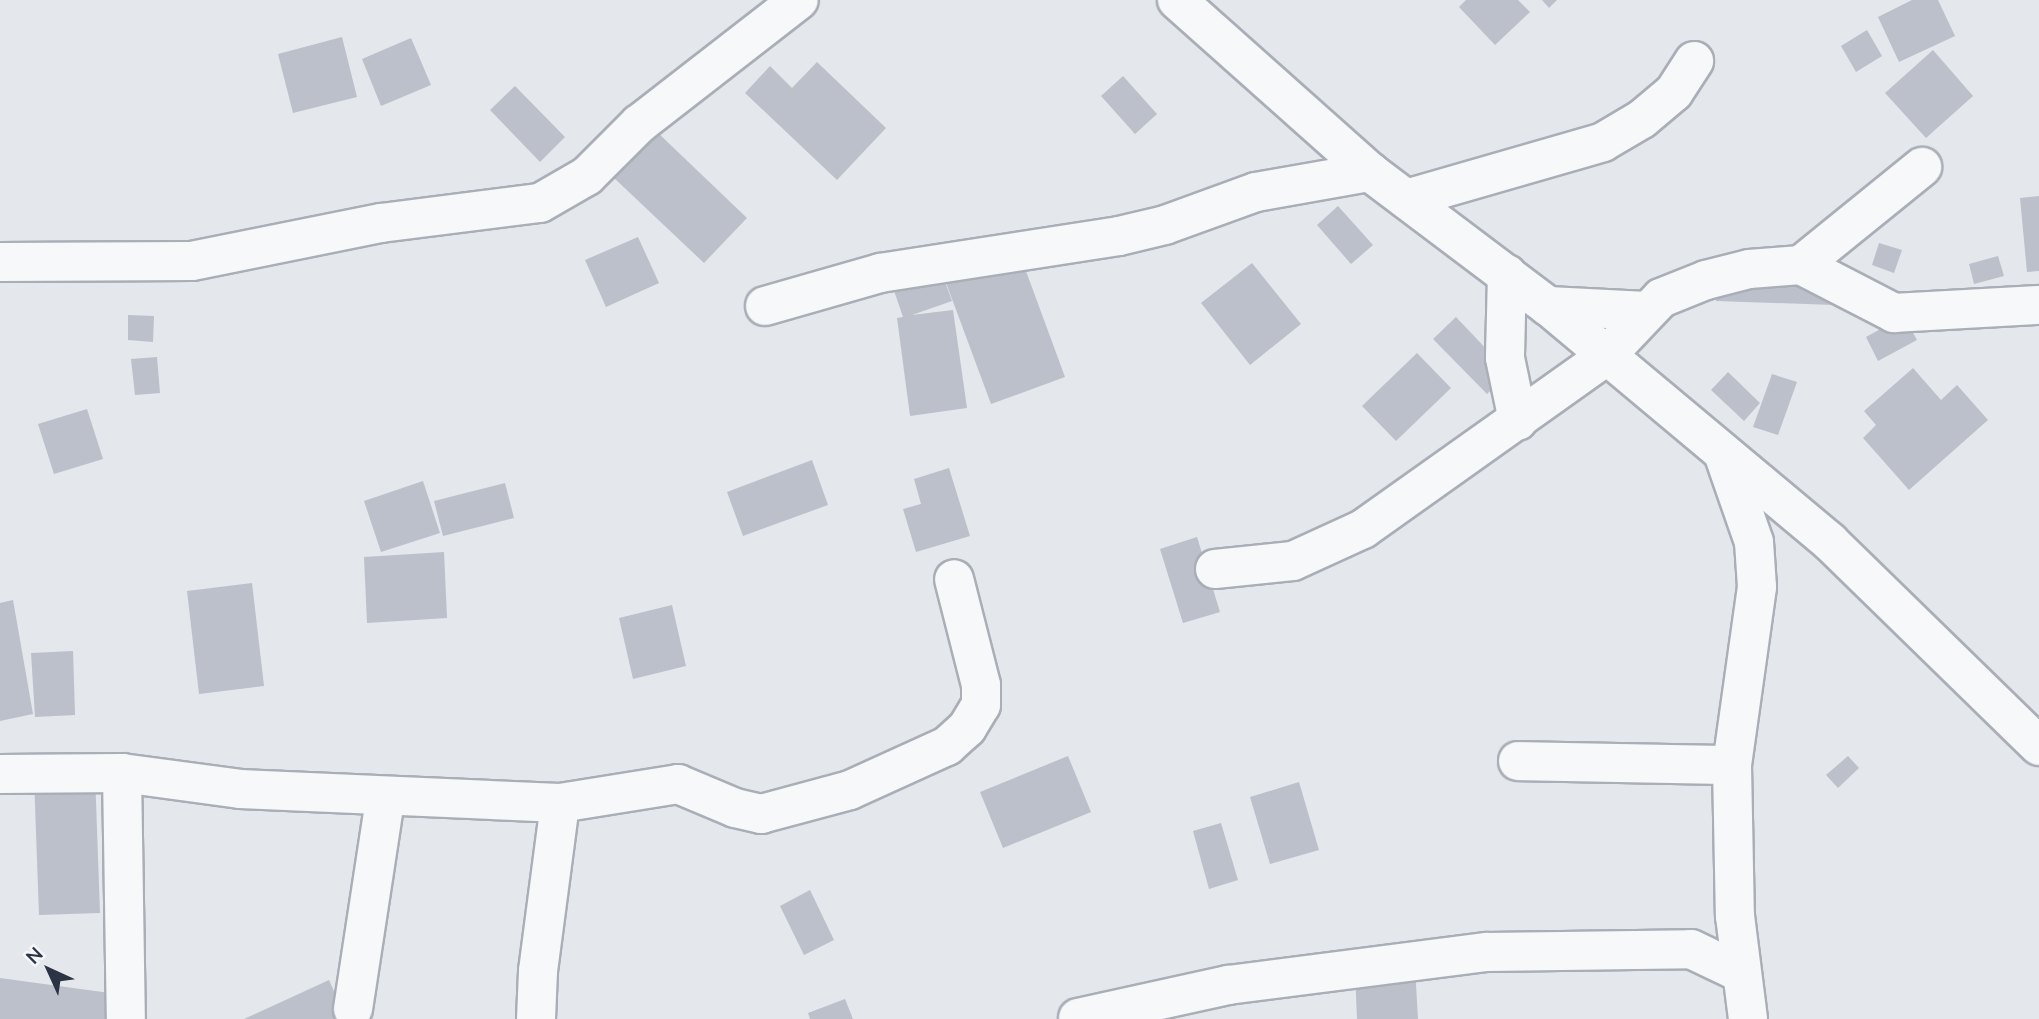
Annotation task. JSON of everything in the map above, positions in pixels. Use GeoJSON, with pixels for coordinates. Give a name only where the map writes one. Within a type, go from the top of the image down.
{"type":"FeatureCollection","features":[{"type":"Feature","properties":{"kind":"street"},"geometry":{"type":"LineString","coordinates":[[0,262],[192,261],[381,223],[540,203],[587,176],[639,124],[799,0]]}},
{"type":"Feature","properties":{"kind":"street"},"geometry":{"type":"LineString","coordinates":[[1177,0],[1208,33],[1370,172],[1548,306],[1830,542],[2039,746]]}},
{"type":"Feature","properties":{"kind":"street"},"geometry":{"type":"LineString","coordinates":[[1406,199],[1603,142],[1642,119],[1674,92],[1694,61]]}},
{"type":"Feature","properties":{"kind":"street"},"geometry":{"type":"LineString","coordinates":[[1308,184],[1326,132]]}},
{"type":"Feature","properties":{"kind":"street"},"geometry":{"type":"LineString","coordinates":[[1801,265],[1922,167]]}},
{"type":"Feature","properties":{"kind":"street"},"geometry":{"type":"LineString","coordinates":[[765,306],[880,273],[1130,234],[1256,192],[1370,172]]}},
{"type":"Feature","properties":{"kind":"street"},"geometry":{"type":"LineString","coordinates":[[1215,569],[1293,561],[1363,528],[1518,421],[1606,356],[1661,299],[1706,280],[1749,269],[1801,265],[1895,313],[2039,305]]}},
{"type":"Feature","properties":{"kind":"street"},"geometry":{"type":"LineString","coordinates":[[1507,274],[1505,358],[1518,421]]}},
{"type":"Feature","properties":{"kind":"street"},"geometry":{"type":"LineString","coordinates":[[1548,306],[1647,311]]}},
{"type":"Feature","properties":{"kind":"street"},"geometry":{"type":"LineString","coordinates":[[1723,451],[1754,542],[1757,587],[1732,765],[1735,916],[1748,1019]]}},
{"type":"Feature","properties":{"kind":"street"},"geometry":{"type":"LineString","coordinates":[[0,774],[122,773],[240,789],[385,799],[560,803],[678,784],[735,808],[761,814],[850,790],[947,747],[967,728],[981,705],[981,685],[954,579]]}},
{"type":"Feature","properties":{"kind":"street"},"geometry":{"type":"LineString","coordinates":[[1518,761],[1732,765]]}},
{"type":"Feature","properties":{"kind":"street"},"geometry":{"type":"LineString","coordinates":[[122,773],[127,1019]]}},
{"type":"Feature","properties":{"kind":"street"},"geometry":{"type":"LineString","coordinates":[[353,1009],[385,799]]}},
{"type":"Feature","properties":{"kind":"street"},"geometry":{"type":"LineString","coordinates":[[536,1019],[538,971],[560,803]]}},
{"type":"Feature","properties":{"kind":"street"},"geometry":{"type":"LineString","coordinates":[[1691,949],[1735,916]]}},
{"type":"Feature","properties":{"kind":"street"},"geometry":{"type":"LineString","coordinates":[[1078,1018],[1228,985],[1343,967],[1487,953],[1691,949],[1741,973]]}},
{"type":"Feature","properties":{"kind":"building"},"geometry":{"type":"Polygon","coordinates":[[[1466,0],[1518,0],[1530,12],[1495,45],[1459,7],[1466,0]]]}},
{"type":"Feature","properties":{"kind":"building"},"geometry":{"type":"Polygon","coordinates":[[[1542,0],[1557,0],[1549,8],[1542,0]]]}},
{"type":"Feature","properties":{"kind":"building"},"geometry":{"type":"Polygon","coordinates":[[[1912,0],[1938,0],[1955,36],[1899,62],[1878,17],[1912,0]]]}},
{"type":"Feature","properties":{"kind":"building"},"geometry":{"type":"Polygon","coordinates":[[[1867,30],[1882,56],[1856,72],[1841,46],[1867,30]]]}},
{"type":"Feature","properties":{"kind":"building"},"geometry":{"type":"Polygon","coordinates":[[[342,37],[357,97],[293,113],[278,54],[342,37]]]}},
{"type":"Feature","properties":{"kind":"building"},"geometry":{"type":"Polygon","coordinates":[[[411,38],[431,85],[381,106],[362,59],[411,38]]]}},
{"type":"Feature","properties":{"kind":"building"},"geometry":{"type":"Polygon","coordinates":[[[1933,50],[1973,96],[1926,138],[1885,93],[1933,50]]]}},
{"type":"Feature","properties":{"kind":"building"},"geometry":{"type":"Polygon","coordinates":[[[817,62],[886,128],[837,180],[745,93],[770,66],[792,88],[817,62]]]}},
{"type":"Feature","properties":{"kind":"building"},"geometry":{"type":"Polygon","coordinates":[[[1123,76],[1157,114],[1135,134],[1101,96],[1123,76]]]}},
{"type":"Feature","properties":{"kind":"building"},"geometry":{"type":"Polygon","coordinates":[[[515,86],[565,137],[540,162],[490,110],[515,86]]]}},
{"type":"Feature","properties":{"kind":"building"},"geometry":{"type":"Polygon","coordinates":[[[656,131],[747,218],[704,263],[613,177],[656,131]]]}},
{"type":"Feature","properties":{"kind":"building"},"geometry":{"type":"Polygon","coordinates":[[[2039,196],[2039,271],[2027,272],[2020,198],[2039,196]]]}},
{"type":"Feature","properties":{"kind":"building"},"geometry":{"type":"Polygon","coordinates":[[[1338,206],[1373,245],[1351,264],[1317,225],[1338,206]]]}},
{"type":"Feature","properties":{"kind":"building"},"geometry":{"type":"Polygon","coordinates":[[[638,237],[659,283],[606,307],[585,260],[638,237]]]}},
{"type":"Feature","properties":{"kind":"building"},"geometry":{"type":"Polygon","coordinates":[[[1879,243],[1902,250],[1894,273],[1872,265],[1879,243]]]}},
{"type":"Feature","properties":{"kind":"building"},"geometry":{"type":"Polygon","coordinates":[[[1016,244],[1065,377],[991,404],[942,272],[1016,244]]]}},
{"type":"Feature","properties":{"kind":"building"},"geometry":{"type":"Polygon","coordinates":[[[1998,256],[2004,276],[1974,284],[1969,264],[1998,256]]]}},
{"type":"Feature","properties":{"kind":"building"},"geometry":{"type":"Polygon","coordinates":[[[1717,260],[1837,265],[1835,305],[1716,301],[1717,260]]]}},
{"type":"Feature","properties":{"kind":"building"},"geometry":{"type":"Polygon","coordinates":[[[938,262],[952,301],[912,315],[953,310],[967,408],[910,416],[897,318],[903,317],[890,279],[938,262]]]}},
{"type":"Feature","properties":{"kind":"building"},"geometry":{"type":"Polygon","coordinates":[[[1252,263],[1301,324],[1250,365],[1201,303],[1252,263]]]}},
{"type":"Feature","properties":{"kind":"building"},"geometry":{"type":"Polygon","coordinates":[[[128,315],[154,316],[153,342],[128,340],[128,315]]]}},
{"type":"Feature","properties":{"kind":"building"},"geometry":{"type":"Polygon","coordinates":[[[1904,316],[1917,340],[1878,361],[1866,337],[1904,316]]]}},
{"type":"Feature","properties":{"kind":"building"},"geometry":{"type":"Polygon","coordinates":[[[1456,317],[1509,373],[1487,394],[1433,339],[1456,317]]]}},
{"type":"Feature","properties":{"kind":"building"},"geometry":{"type":"Polygon","coordinates":[[[1417,353],[1451,388],[1396,441],[1362,406],[1417,353]]]}},
{"type":"Feature","properties":{"kind":"building"},"geometry":{"type":"Polygon","coordinates":[[[157,357],[160,393],[135,395],[131,359],[157,357]]]}},
{"type":"Feature","properties":{"kind":"building"},"geometry":{"type":"Polygon","coordinates":[[[1913,368],[1941,400],[1957,385],[1988,420],[1909,490],[1863,438],[1876,425],[1864,411],[1913,368]]]}},
{"type":"Feature","properties":{"kind":"building"},"geometry":{"type":"Polygon","coordinates":[[[1728,372],[1760,403],[1744,421],[1711,390],[1728,372]]]}},
{"type":"Feature","properties":{"kind":"building"},"geometry":{"type":"Polygon","coordinates":[[[1772,374],[1797,382],[1778,435],[1753,427],[1772,374]]]}},
{"type":"Feature","properties":{"kind":"building"},"geometry":{"type":"Polygon","coordinates":[[[87,409],[103,459],[54,474],[38,424],[87,409]]]}},
{"type":"Feature","properties":{"kind":"building"},"geometry":{"type":"Polygon","coordinates":[[[812,460],[828,505],[743,536],[727,492],[812,460]]]}},
{"type":"Feature","properties":{"kind":"building"},"geometry":{"type":"Polygon","coordinates":[[[949,468],[970,536],[916,552],[903,509],[921,504],[914,479],[949,468]]]}},
{"type":"Feature","properties":{"kind":"building"},"geometry":{"type":"Polygon","coordinates":[[[423,481],[440,533],[381,552],[364,501],[423,481]]]}},
{"type":"Feature","properties":{"kind":"building"},"geometry":{"type":"Polygon","coordinates":[[[505,483],[514,518],[443,536],[434,501],[505,483]]]}},
{"type":"Feature","properties":{"kind":"building"},"geometry":{"type":"Polygon","coordinates":[[[1197,537],[1220,612],[1183,623],[1160,549],[1197,537]]]}},
{"type":"Feature","properties":{"kind":"building"},"geometry":{"type":"Polygon","coordinates":[[[444,552],[447,618],[367,623],[364,557],[444,552]]]}},
{"type":"Feature","properties":{"kind":"building"},"geometry":{"type":"Polygon","coordinates":[[[252,583],[264,686],[199,694],[187,591],[252,583]]]}},
{"type":"Feature","properties":{"kind":"building"},"geometry":{"type":"Polygon","coordinates":[[[13,600],[33,714],[0,721],[0,603],[13,600]]]}},
{"type":"Feature","properties":{"kind":"building"},"geometry":{"type":"Polygon","coordinates":[[[672,605],[686,666],[633,679],[619,618],[672,605]]]}},
{"type":"Feature","properties":{"kind":"building"},"geometry":{"type":"Polygon","coordinates":[[[73,651],[75,715],[35,717],[31,653],[73,651]]]}},
{"type":"Feature","properties":{"kind":"building"},"geometry":{"type":"Polygon","coordinates":[[[1068,756],[1091,812],[1003,848],[980,792],[1068,756]]]}},
{"type":"Feature","properties":{"kind":"building"},"geometry":{"type":"Polygon","coordinates":[[[1848,756],[1859,768],[1838,788],[1826,775],[1848,756]]]}},
{"type":"Feature","properties":{"kind":"building"},"geometry":{"type":"Polygon","coordinates":[[[95,774],[100,913],[39,915],[34,777],[95,774]]]}},
{"type":"Feature","properties":{"kind":"building"},"geometry":{"type":"Polygon","coordinates":[[[1299,782],[1319,850],[1270,864],[1250,797],[1299,782]]]}},
{"type":"Feature","properties":{"kind":"building"},"geometry":{"type":"Polygon","coordinates":[[[1221,823],[1238,880],[1209,889],[1193,831],[1221,823]]]}},
{"type":"Feature","properties":{"kind":"building"},"geometry":{"type":"Polygon","coordinates":[[[810,890],[834,940],[804,955],[780,906],[810,890]]]}},
{"type":"Feature","properties":{"kind":"building"},"geometry":{"type":"Polygon","coordinates":[[[1415,967],[1418,1019],[1357,1019],[1355,971],[1415,967]]]}},
{"type":"Feature","properties":{"kind":"building"},"geometry":{"type":"Polygon","coordinates":[[[0,978],[139,997],[136,1019],[0,1019],[0,978]]]}},
{"type":"Feature","properties":{"kind":"building"},"geometry":{"type":"Polygon","coordinates":[[[329,980],[346,1019],[244,1019],[329,980]]]}},
{"type":"Feature","properties":{"kind":"building"},"geometry":{"type":"Polygon","coordinates":[[[845,999],[853,1019],[810,1019],[808,1013],[845,999]]]}}]}
